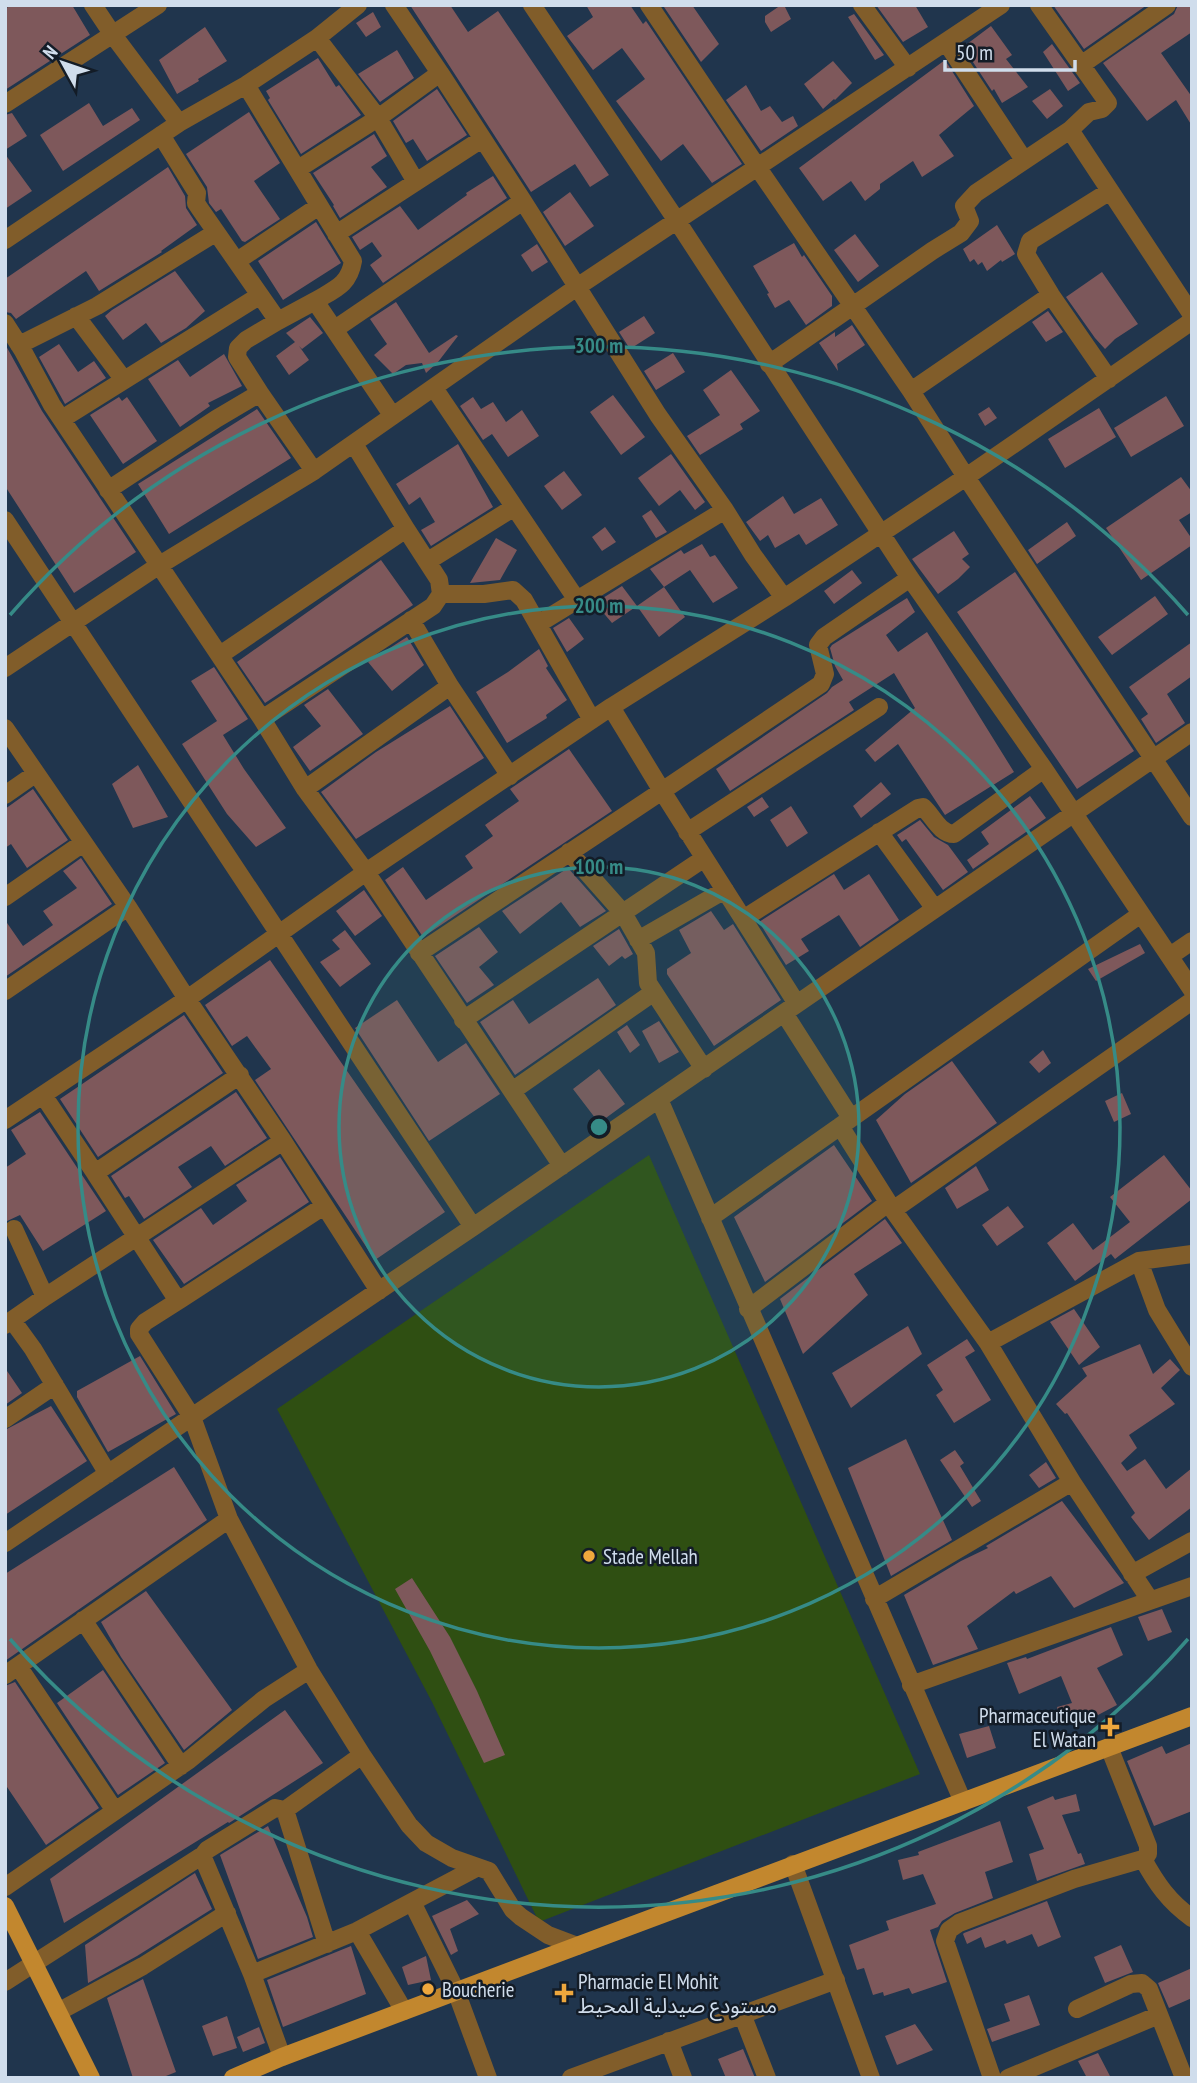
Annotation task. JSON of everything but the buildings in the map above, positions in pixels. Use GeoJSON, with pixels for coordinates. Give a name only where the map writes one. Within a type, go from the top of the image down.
{"type":"FeatureCollection","features":[{"type":"Feature","properties":{"kind":"main road"},"geometry":{"type":"LineString","coordinates":[[233,2078],[456,1991],[1192,1716]]}},
{"type":"Feature","properties":{"kind":"main road"},"geometry":{"type":"LineString","coordinates":[[5,1906],[91,2078]]}},
{"type":"Feature","properties":{"kind":"street"},"geometry":{"type":"LineString","coordinates":[[93,5],[178,123]]}},
{"type":"Feature","properties":{"kind":"street"},"geometry":{"type":"LineString","coordinates":[[5,104],[158,5]]}},
{"type":"Feature","properties":{"kind":"street"},"geometry":{"type":"LineString","coordinates":[[5,240],[178,123],[246,85],[317,38],[358,5]]}},
{"type":"Feature","properties":{"kind":"street"},"geometry":{"type":"LineString","coordinates":[[394,5],[523,201],[658,415],[784,597]]}},
{"type":"Feature","properties":{"kind":"street"},"geometry":{"type":"LineString","coordinates":[[532,5],[910,578],[1044,769],[1192,990]]}},
{"type":"Feature","properties":{"kind":"street"},"geometry":{"type":"LineString","coordinates":[[649,5],[911,391],[1192,817]]}},
{"type":"Feature","properties":{"kind":"street"},"geometry":{"type":"LineString","coordinates":[[862,5],[908,68]]}},
{"type":"Feature","properties":{"kind":"street"},"geometry":{"type":"LineString","coordinates":[[5,668],[159,566],[314,471],[577,287],[1001,5]]}},
{"type":"Feature","properties":{"kind":"street"},"geometry":{"type":"LineString","coordinates":[[769,364],[961,233],[970,221],[964,206],[976,193],[1070,130],[1089,112],[1102,109],[1108,103],[1039,5]]}},
{"type":"Feature","properties":{"kind":"street"},"geometry":{"type":"LineString","coordinates":[[1081,65],[1167,5]]}},
{"type":"Feature","properties":{"kind":"street"},"geometry":{"type":"LineString","coordinates":[[317,38],[378,118],[416,182]]}},
{"type":"Feature","properties":{"kind":"street"},"geometry":{"type":"LineString","coordinates":[[946,41],[1024,160]]}},
{"type":"Feature","properties":{"kind":"street"},"geometry":{"type":"LineString","coordinates":[[298,169],[378,118],[440,73]]}},
{"type":"Feature","properties":{"kind":"street"},"geometry":{"type":"LineString","coordinates":[[246,85],[353,261],[351,274],[342,285],[246,340],[238,348],[237,358],[314,471]]}},
{"type":"Feature","properties":{"kind":"street"},"geometry":{"type":"LineString","coordinates":[[1070,130],[1192,315]]}},
{"type":"Feature","properties":{"kind":"street"},"geometry":{"type":"LineString","coordinates":[[161,135],[197,193],[196,203],[278,321]]}},
{"type":"Feature","properties":{"kind":"street"},"geometry":{"type":"LineString","coordinates":[[336,234],[482,139]]}},
{"type":"Feature","properties":{"kind":"street"},"geometry":{"type":"LineString","coordinates":[[1109,379],[1026,254],[1030,241],[1110,191]]}},
{"type":"Feature","properties":{"kind":"street"},"geometry":{"type":"LineString","coordinates":[[335,329],[523,201]]}},
{"type":"Feature","properties":{"kind":"street"},"geometry":{"type":"LineString","coordinates":[[237,261],[318,206]]}},
{"type":"Feature","properties":{"kind":"street"},"geometry":{"type":"LineString","coordinates":[[19,345],[97,306],[215,233]]}},
{"type":"Feature","properties":{"kind":"street"},"geometry":{"type":"LineString","coordinates":[[911,391],[1051,295]]}},
{"type":"Feature","properties":{"kind":"street"},"geometry":{"type":"LineString","coordinates":[[62,419],[259,296]]}},
{"type":"Feature","properties":{"kind":"street"},"geometry":{"type":"LineString","coordinates":[[315,301],[393,415]]}},
{"type":"Feature","properties":{"kind":"street"},"geometry":{"type":"LineString","coordinates":[[76,316],[124,380]]}},
{"type":"Feature","properties":{"kind":"street"},"geometry":{"type":"LineString","coordinates":[[5,1120],[187,999],[366,872],[611,707],[966,477],[1192,321]]}},
{"type":"Feature","properties":{"kind":"street"},"geometry":{"type":"LineString","coordinates":[[5,323],[62,419],[220,655],[305,789],[366,872],[562,1166]]}},
{"type":"Feature","properties":{"kind":"street"},"geometry":{"type":"LineString","coordinates":[[434,388],[577,600]]}},
{"type":"Feature","properties":{"kind":"street"},"geometry":{"type":"LineString","coordinates":[[108,490],[260,393]]}},
{"type":"Feature","properties":{"kind":"street"},"geometry":{"type":"LineString","coordinates":[[262,719],[433,606],[441,594],[439,580],[428,561],[354,444]]}},
{"type":"Feature","properties":{"kind":"street"},"geometry":{"type":"LineString","coordinates":[[428,561],[513,508]]}},
{"type":"Feature","properties":{"kind":"street"},"geometry":{"type":"LineString","coordinates":[[538,624],[725,510]]}},
{"type":"Feature","properties":{"kind":"street"},"geometry":{"type":"LineString","coordinates":[[5,520],[473,1227]]}},
{"type":"Feature","properties":{"kind":"street"},"geometry":{"type":"LineString","coordinates":[[220,655],[406,529]]}},
{"type":"Feature","properties":{"kind":"street"},"geometry":{"type":"LineString","coordinates":[[419,953],[821,684],[825,674],[818,645],[824,637],[910,578]]}},
{"type":"Feature","properties":{"kind":"street"},"geometry":{"type":"LineString","coordinates":[[441,594],[484,594],[513,590],[524,600],[592,720]]}},
{"type":"Feature","properties":{"kind":"street"},"geometry":{"type":"LineString","coordinates":[[411,620],[450,686],[510,776]]}},
{"type":"Feature","properties":{"kind":"street"},"geometry":{"type":"LineString","coordinates":[[305,789],[450,686]]}},
{"type":"Feature","properties":{"kind":"street"},"geometry":{"type":"LineString","coordinates":[[611,707],[703,859],[743,919],[890,1206],[988,1343],[1072,1482],[1150,1600]]}},
{"type":"Feature","properties":{"kind":"street"},"geometry":{"type":"LineString","coordinates":[[687,832],[879,707]]}},
{"type":"Feature","properties":{"kind":"street"},"geometry":{"type":"LineString","coordinates":[[5,728],[240,1075],[379,1290]]}},
{"type":"Feature","properties":{"kind":"street"},"geometry":{"type":"LineString","coordinates":[[5,1543],[473,1227],[1192,732]]}},
{"type":"Feature","properties":{"kind":"street"},"geometry":{"type":"LineString","coordinates":[[743,919],[918,808],[923,807],[944,832],[954,834],[1044,769]]}},
{"type":"Feature","properties":{"kind":"street"},"geometry":{"type":"LineString","coordinates":[[5,795],[35,774]]}},
{"type":"Feature","properties":{"kind":"street"},"geometry":{"type":"LineString","coordinates":[[879,832],[934,909]]}},
{"type":"Feature","properties":{"kind":"street"},"geometry":{"type":"LineString","coordinates":[[5,897],[83,843]]}},
{"type":"Feature","properties":{"kind":"street"},"geometry":{"type":"LineString","coordinates":[[569,852],[623,913],[646,953],[648,982],[704,1069]]}},
{"type":"Feature","properties":{"kind":"street"},"geometry":{"type":"LineString","coordinates":[[463,1020],[703,859]]}},
{"type":"Feature","properties":{"kind":"street"},"geometry":{"type":"LineString","coordinates":[[638,940],[725,890]]}},
{"type":"Feature","properties":{"kind":"street"},"geometry":{"type":"LineString","coordinates":[[5,991],[128,907]]}},
{"type":"Feature","properties":{"kind":"street"},"geometry":{"type":"LineString","coordinates":[[710,1218],[1141,914]]}},
{"type":"Feature","properties":{"kind":"street"},"geometry":{"type":"LineString","coordinates":[[1170,956],[1192,941]]}},
{"type":"Feature","properties":{"kind":"street"},"geometry":{"type":"LineString","coordinates":[[512,1091],[654,992]]}},
{"type":"Feature","properties":{"kind":"street"},"geometry":{"type":"LineString","coordinates":[[748,1309],[890,1206],[1192,1001]]}},
{"type":"Feature","properties":{"kind":"street"},"geometry":{"type":"LineString","coordinates":[[95,1173],[240,1075]]}},
{"type":"Feature","properties":{"kind":"street"},"geometry":{"type":"LineString","coordinates":[[43,1095],[178,1301]]}},
{"type":"Feature","properties":{"kind":"street"},"geometry":{"type":"LineString","coordinates":[[659,1099],[963,1802]]}},
{"type":"Feature","properties":{"kind":"street"},"geometry":{"type":"LineString","coordinates":[[108,1474],[33,1349],[8,1322],[283,1141]]}},
{"type":"Feature","properties":{"kind":"street"},"geometry":{"type":"LineString","coordinates":[[324,1206],[145,1322],[139,1329],[139,1335],[192,1417],[229,1518],[309,1670],[409,1825],[426,1843],[452,1858],[489,1871],[513,1910],[548,1936],[577,1946]]}},
{"type":"Feature","properties":{"kind":"street"},"geometry":{"type":"LineString","coordinates":[[8,1227],[45,1297]]}},
{"type":"Feature","properties":{"kind":"street"},"geometry":{"type":"LineString","coordinates":[[988,1343],[1139,1261],[1192,1254]]}},
{"type":"Feature","properties":{"kind":"street"},"geometry":{"type":"LineString","coordinates":[[1139,1261],[1157,1310],[1192,1367]]}},
{"type":"Feature","properties":{"kind":"street"},"geometry":{"type":"LineString","coordinates":[[5,1419],[55,1385]]}},
{"type":"Feature","properties":{"kind":"street"},"geometry":{"type":"LineString","coordinates":[[874,1599],[1072,1482]]}},
{"type":"Feature","properties":{"kind":"street"},"geometry":{"type":"LineString","coordinates":[[115,1811],[12,1671],[229,1518]]}},
{"type":"Feature","properties":{"kind":"street"},"geometry":{"type":"LineString","coordinates":[[1132,1574],[1192,1541]]}},
{"type":"Feature","properties":{"kind":"street"},"geometry":{"type":"LineString","coordinates":[[911,1685],[1192,1586]]}},
{"type":"Feature","properties":{"kind":"street"},"geometry":{"type":"LineString","coordinates":[[83,1620],[181,1766]]}},
{"type":"Feature","properties":{"kind":"street"},"geometry":{"type":"LineString","coordinates":[[5,1887],[181,1766],[264,1699],[309,1670]]}},
{"type":"Feature","properties":{"kind":"street"},"geometry":{"type":"LineString","coordinates":[[992,2078],[945,1941],[949,1930],[959,1923],[1074,1879],[1143,1859],[1148,1854],[1148,1846],[1109,1746]]}},
{"type":"Feature","properties":{"kind":"street"},"geometry":{"type":"LineString","coordinates":[[5,1982],[275,1808],[285,1810],[362,1755]]}},
{"type":"Feature","properties":{"kind":"street"},"geometry":{"type":"LineString","coordinates":[[285,1810],[327,1944]]}},
{"type":"Feature","properties":{"kind":"street"},"geometry":{"type":"LineString","coordinates":[[203,1855],[252,1974],[282,2057]]}},
{"type":"Feature","properties":{"kind":"street"},"geometry":{"type":"LineString","coordinates":[[1143,1859],[1158,1887],[1176,1907],[1192,1918]]}},
{"type":"Feature","properties":{"kind":"street"},"geometry":{"type":"LineString","coordinates":[[793,1864],[872,2078]]}},
{"type":"Feature","properties":{"kind":"street"},"geometry":{"type":"LineString","coordinates":[[252,1974],[357,1931],[478,1867]]}},
{"type":"Feature","properties":{"kind":"street"},"geometry":{"type":"LineString","coordinates":[[412,1902],[456,1991],[488,2078]]}},
{"type":"Feature","properties":{"kind":"street"},"geometry":{"type":"LineString","coordinates":[[58,2012],[143,1966],[227,1913]]}},
{"type":"Feature","properties":{"kind":"street"},"geometry":{"type":"LineString","coordinates":[[357,1931],[404,2011]]}},
{"type":"Feature","properties":{"kind":"street"},"geometry":{"type":"LineString","coordinates":[[571,2078],[596,2073],[669,2041],[836,1980]]}},
{"type":"Feature","properties":{"kind":"street"},"geometry":{"type":"LineString","coordinates":[[1077,2009],[1131,1984],[1142,1983],[1149,1989],[1184,2078]]}},
{"type":"Feature","properties":{"kind":"street"},"geometry":{"type":"LineString","coordinates":[[742,2014],[767,2078]]}},
{"type":"Feature","properties":{"kind":"street"},"geometry":{"type":"LineString","coordinates":[[1008,2078],[1159,2015]]}},
{"type":"Feature","properties":{"kind":"street"},"geometry":{"type":"LineString","coordinates":[[669,2041],[683,2078]]}},
{"type":"Feature","properties":{"kind":"green space","name":"Stade Mellah"},"geometry":{"type":"Polygon","coordinates":[[[649,1155],[920,1774],[539,1922],[432,1702],[277,1409],[649,1155]]]}},
{"type":"Feature","properties":{"kind":"place","name":"Stade Mellah"},"geometry":{"type":"Point","coordinates":[589,1556]}},
{"type":"Feature","properties":{"kind":"place","name":"Pharmaceutique El Watan"},"geometry":{"type":"Point","coordinates":[1110,1727]}},
{"type":"Feature","properties":{"kind":"place","name":"Boucherie"},"geometry":{"type":"Point","coordinates":[428,1989]}},
{"type":"Feature","properties":{"kind":"place","name":"Pharmacie El Mohit مستودع صيدلية المحيط"},"geometry":{"type":"Point","coordinates":[564,1993]}}]}
